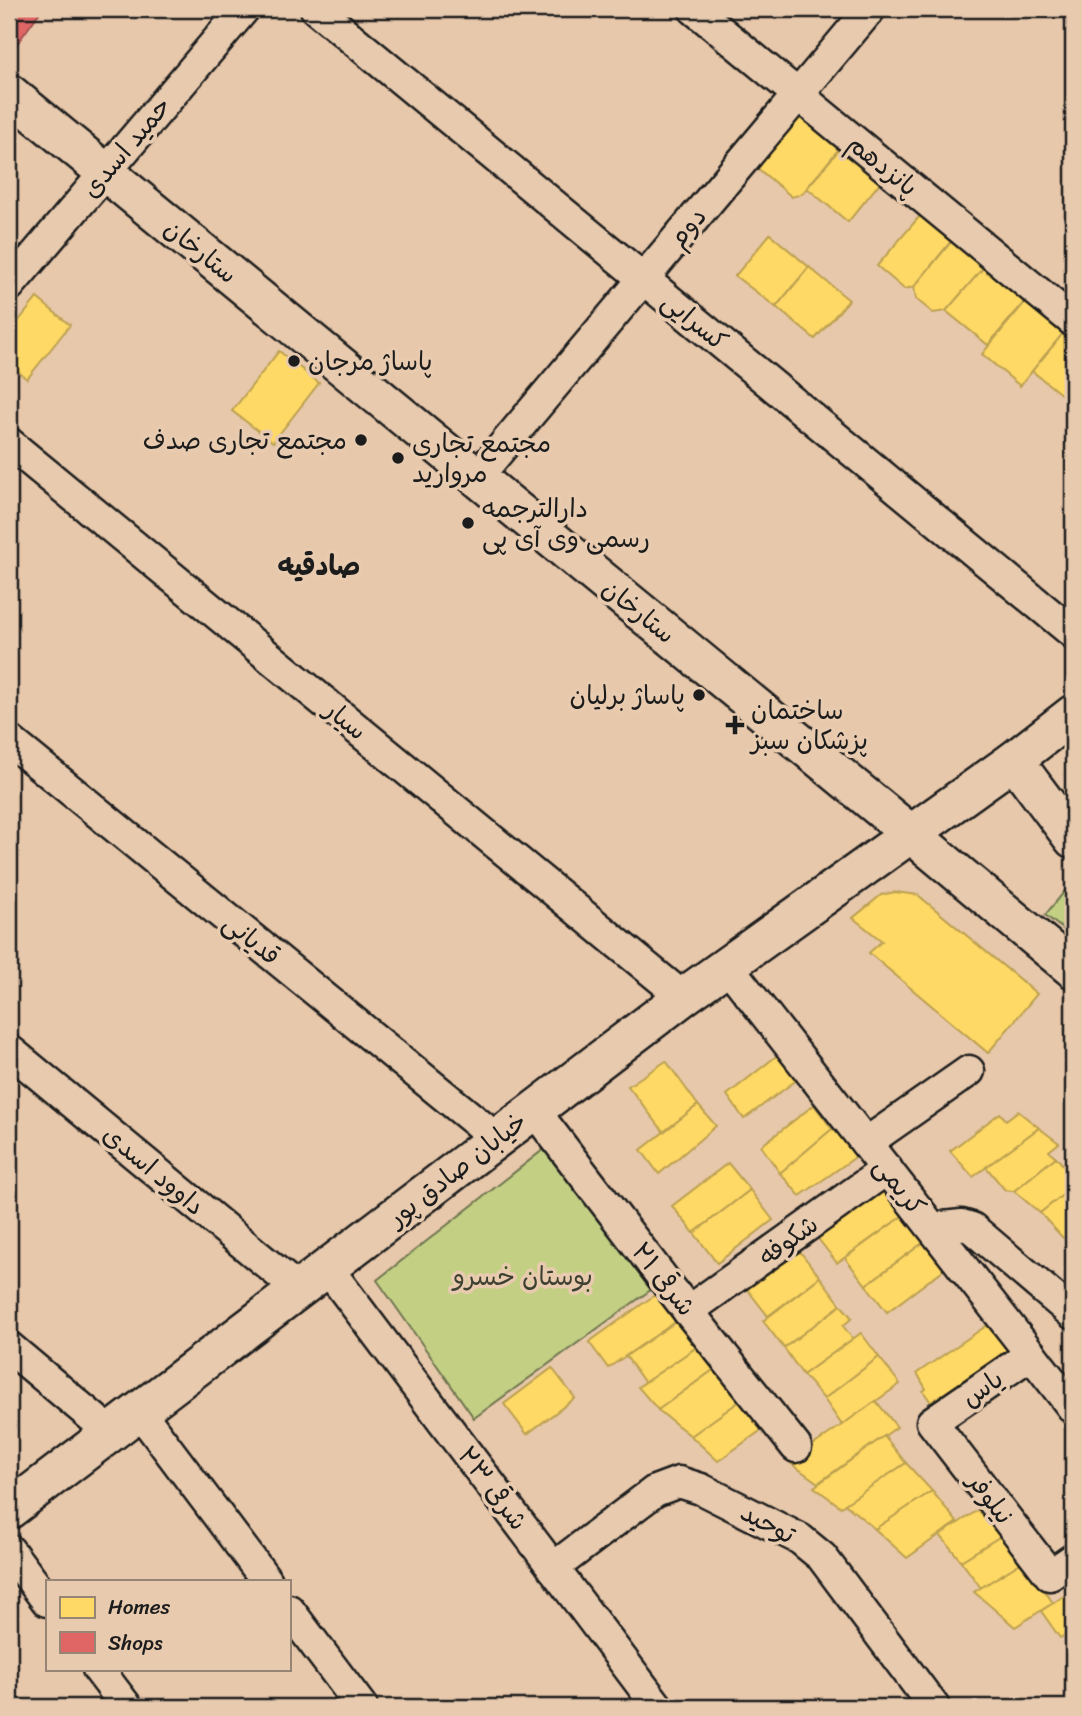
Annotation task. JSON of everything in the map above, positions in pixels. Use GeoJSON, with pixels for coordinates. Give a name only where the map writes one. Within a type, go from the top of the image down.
{"type":"FeatureCollection","features":[{"type":"Feature","properties":{"kind":"main road","name":"ستارخان"},"geometry":{"type":"LineString","coordinates":[[9,93],[1073,969]]}},
{"type":"Feature","properties":{"kind":"main road","name":"خیابان صادق پور"},"geometry":{"type":"LineString","coordinates":[[9,1510],[726,964],[1014,760],[1073,714]]}},
{"type":"Feature","properties":{"kind":"main road"},"geometry":{"type":"LineString","coordinates":[[1014,760],[1073,839]]}},
{"type":"Feature","properties":{"kind":"street","name":"حمید اسدی"},"geometry":{"type":"LineString","coordinates":[[9,286],[244,9]]}},
{"type":"Feature","properties":{"kind":"street","name":"کسرایی"},"geometry":{"type":"LineString","coordinates":[[316,9],[1073,633]]}},
{"type":"Feature","properties":{"kind":"street","name":"پانزدهم"},"geometry":{"type":"LineString","coordinates":[[694,9],[1073,321]]}},
{"type":"Feature","properties":{"kind":"street","name":"دوم"},"geometry":{"type":"LineString","coordinates":[[477,477],[870,9]]}},
{"type":"Feature","properties":{"kind":"street","name":"سیار"},"geometry":{"type":"LineString","coordinates":[[9,443],[683,997]]}},
{"type":"Feature","properties":{"kind":"street","name":"قدیانی"},"geometry":{"type":"LineString","coordinates":[[9,740],[496,1138]]}},
{"type":"Feature","properties":{"kind":"street","name":"کریمی"},"geometry":{"type":"LineString","coordinates":[[726,964],[1073,1408]]}},
{"type":"Feature","properties":{"kind":"street","name":"داوود اسدی"},"geometry":{"type":"LineString","coordinates":[[9,1049],[314,1279]]}},
{"type":"Feature","properties":{"kind":"street"},"geometry":{"type":"LineString","coordinates":[[866,1143],[969,1071]]}},
{"type":"Feature","properties":{"kind":"street","name":"۲۱ شرقی"},"geometry":{"type":"LineString","coordinates":[[534,1110],[796,1447]]}},
{"type":"Feature","properties":{"kind":"street","name":"شکوفه"},"geometry":{"type":"LineString","coordinates":[[688,1311],[887,1169]]}},
{"type":"Feature","properties":{"kind":"street"},"geometry":{"type":"LineString","coordinates":[[933,1228],[962,1224],[972,1228],[1073,1314]]}},
{"type":"Feature","properties":{"kind":"street","name":"۲۳ شرقی"},"geometry":{"type":"LineString","coordinates":[[314,1279],[553,1568],[658,1707]]}},
{"type":"Feature","properties":{"kind":"street"},"geometry":{"type":"LineString","coordinates":[[9,1347],[110,1432]]}},
{"type":"Feature","properties":{"kind":"street","name":"یاس"},"geometry":{"type":"LineString","coordinates":[[932,1422],[1031,1354]]}},
{"type":"Feature","properties":{"kind":"street"},"geometry":{"type":"LineString","coordinates":[[139,1412],[266,1580]]}},
{"type":"Feature","properties":{"kind":"street","name":"نیلوفر"},"geometry":{"type":"LineString","coordinates":[[932,1422],[1062,1567]]}},
{"type":"Feature","properties":{"kind":"street","name":"توحید"},"geometry":{"type":"LineString","coordinates":[[553,1568],[656,1491],[679,1482],[701,1489],[800,1539],[822,1557],[934,1707]]}},
{"type":"Feature","properties":{"kind":"street"},"geometry":{"type":"LineString","coordinates":[[9,1550],[46,1600]]}},
{"type":"Feature","properties":{"kind":"street"},"geometry":{"type":"LineString","coordinates":[[290,1611],[362,1707]]}},
{"type":"Feature","properties":{"kind":"street"},"geometry":{"type":"LineString","coordinates":[[99,1670],[127,1707]]}},
{"type":"Feature","properties":{"kind":"green space"},"geometry":{"type":"Polygon","coordinates":[[[1073,881],[1073,937],[1045,915],[1073,881]]]}},
{"type":"Feature","properties":{"kind":"green space","name":"بوستان خسرو"},"geometry":{"type":"Polygon","coordinates":[[[548,1146],[656,1286],[474,1418],[377,1280],[548,1146]]]}},
{"type":"Feature","properties":{"kind":"building: Homes"},"geometry":{"type":"Polygon","coordinates":[[[802,112],[843,144],[802,194],[792,197],[756,167],[802,112]]]}},
{"type":"Feature","properties":{"kind":"building: Homes"},"geometry":{"type":"Polygon","coordinates":[[[842,146],[883,179],[848,222],[807,188],[842,146]]]}},
{"type":"Feature","properties":{"kind":"building: Homes"},"geometry":{"type":"Polygon","coordinates":[[[925,210],[956,235],[914,287],[904,289],[877,266],[925,210]]]}},
{"type":"Feature","properties":{"kind":"building: Homes"},"geometry":{"type":"Polygon","coordinates":[[[770,234],[809,267],[776,307],[735,276],[770,234]]]}},
{"type":"Feature","properties":{"kind":"building: Homes"},"geometry":{"type":"Polygon","coordinates":[[[955,237],[987,264],[946,311],[933,313],[916,299],[914,287],[955,237]]]}},
{"type":"Feature","properties":{"kind":"building: Homes"},"geometry":{"type":"Polygon","coordinates":[[[809,267],[849,300],[815,339],[776,307],[809,267]]]}},
{"type":"Feature","properties":{"kind":"building: Homes"},"geometry":{"type":"Polygon","coordinates":[[[984,267],[1025,301],[988,345],[946,311],[984,267]]]}},
{"type":"Feature","properties":{"kind":"building: Homes"},"geometry":{"type":"Polygon","coordinates":[[[1030,296],[1065,331],[1020,386],[982,354],[1030,296]]]}},
{"type":"Feature","properties":{"kind":"building: Homes"},"geometry":{"type":"Polygon","coordinates":[[[37,298],[70,325],[27,379],[9,364],[9,333],[37,298]]]}},
{"type":"Feature","properties":{"kind":"building: Homes"},"geometry":{"type":"Polygon","coordinates":[[[1065,331],[1073,337],[1072,403],[1032,371],[1065,331]]]}},
{"type":"Feature","properties":{"kind":"building: Homes"},"geometry":{"type":"Polygon","coordinates":[[[279,351],[319,383],[273,442],[232,411],[279,351]]]}},
{"type":"Feature","properties":{"kind":"building: Homes"},"geometry":{"type":"Polygon","coordinates":[[[895,892],[918,895],[1037,994],[988,1053],[869,953],[882,941],[853,918],[881,895],[895,892]]]}},
{"type":"Feature","properties":{"kind":"building: Homes"},"geometry":{"type":"Polygon","coordinates":[[[779,1054],[798,1079],[744,1119],[727,1095],[779,1054]]]}},
{"type":"Feature","properties":{"kind":"building: Homes"},"geometry":{"type":"Polygon","coordinates":[[[666,1061],[698,1105],[664,1132],[628,1086],[666,1061]]]}},
{"type":"Feature","properties":{"kind":"building: Homes"},"geometry":{"type":"Polygon","coordinates":[[[698,1105],[716,1126],[659,1174],[641,1150],[698,1105]]]}},
{"type":"Feature","properties":{"kind":"building: Homes"},"geometry":{"type":"Polygon","coordinates":[[[814,1105],[832,1129],[780,1173],[761,1146],[814,1105]]]}},
{"type":"Feature","properties":{"kind":"building: Homes"},"geometry":{"type":"Polygon","coordinates":[[[1018,1111],[1039,1128],[973,1177],[950,1151],[1000,1113],[1006,1120],[1018,1111]]]}},
{"type":"Feature","properties":{"kind":"building: Homes"},"geometry":{"type":"Polygon","coordinates":[[[1039,1128],[1059,1143],[1049,1151],[1056,1157],[1014,1191],[1005,1190],[986,1167],[1039,1128]]]}},
{"type":"Feature","properties":{"kind":"building: Homes"},"geometry":{"type":"Polygon","coordinates":[[[832,1129],[837,1130],[857,1156],[800,1196],[780,1173],[832,1129]]]}},
{"type":"Feature","properties":{"kind":"building: Homes"},"geometry":{"type":"Polygon","coordinates":[[[1056,1157],[1063,1165],[1073,1157],[1073,1187],[1040,1213],[1014,1191],[1056,1157]]]}},
{"type":"Feature","properties":{"kind":"building: Homes"},"geometry":{"type":"Polygon","coordinates":[[[728,1163],[750,1190],[694,1233],[672,1206],[728,1163]]]}},
{"type":"Feature","properties":{"kind":"building: Homes"},"geometry":{"type":"Polygon","coordinates":[[[883,1187],[904,1215],[837,1263],[816,1236],[883,1187]]]}},
{"type":"Feature","properties":{"kind":"building: Homes"},"geometry":{"type":"Polygon","coordinates":[[[1073,1187],[1073,1230],[1063,1238],[1040,1213],[1073,1187]]]}},
{"type":"Feature","properties":{"kind":"building: Homes"},"geometry":{"type":"Polygon","coordinates":[[[750,1190],[773,1220],[717,1263],[694,1233],[750,1190]]]}},
{"type":"Feature","properties":{"kind":"building: Homes"},"geometry":{"type":"Polygon","coordinates":[[[904,1215],[924,1242],[866,1285],[845,1258],[904,1215]]]}},
{"type":"Feature","properties":{"kind":"building: Homes"},"geometry":{"type":"Polygon","coordinates":[[[924,1242],[947,1267],[887,1312],[866,1285],[924,1242]]]}},
{"type":"Feature","properties":{"kind":"building: Homes"},"geometry":{"type":"Polygon","coordinates":[[[798,1249],[820,1277],[768,1316],[747,1289],[798,1249]]]}},
{"type":"Feature","properties":{"kind":"building: Homes"},"geometry":{"type":"Polygon","coordinates":[[[820,1277],[841,1305],[784,1348],[763,1321],[820,1277]]]}},
{"type":"Feature","properties":{"kind":"building: Homes"},"geometry":{"type":"Polygon","coordinates":[[[659,1292],[680,1319],[608,1368],[589,1342],[659,1292]]]}},
{"type":"Feature","properties":{"kind":"building: Homes"},"geometry":{"type":"Polygon","coordinates":[[[841,1305],[852,1318],[843,1326],[853,1339],[803,1375],[784,1348],[841,1305]]]}},
{"type":"Feature","properties":{"kind":"building: Homes"},"geometry":{"type":"Polygon","coordinates":[[[680,1319],[700,1345],[645,1383],[626,1356],[680,1319]]]}},
{"type":"Feature","properties":{"kind":"building: Homes"},"geometry":{"type":"Polygon","coordinates":[[[989,1324],[1007,1346],[1009,1353],[933,1405],[923,1391],[926,1389],[917,1373],[989,1324]]]}},
{"type":"Feature","properties":{"kind":"building: Homes"},"geometry":{"type":"Polygon","coordinates":[[[861,1333],[879,1357],[824,1399],[803,1375],[861,1333]]]}},
{"type":"Feature","properties":{"kind":"building: Homes"},"geometry":{"type":"Polygon","coordinates":[[[700,1345],[716,1368],[658,1410],[638,1387],[700,1345]]]}},
{"type":"Feature","properties":{"kind":"building: Homes"},"geometry":{"type":"Polygon","coordinates":[[[879,1357],[900,1384],[842,1425],[824,1399],[879,1357]]]}},
{"type":"Feature","properties":{"kind":"building: Homes"},"geometry":{"type":"Polygon","coordinates":[[[552,1368],[575,1398],[527,1434],[504,1404],[552,1368]]]}},
{"type":"Feature","properties":{"kind":"building: Homes"},"geometry":{"type":"Polygon","coordinates":[[[716,1368],[740,1401],[691,1436],[658,1410],[716,1368]]]}},
{"type":"Feature","properties":{"kind":"building: Homes"},"geometry":{"type":"Polygon","coordinates":[[[740,1401],[763,1429],[718,1461],[691,1436],[740,1401]]]}},
{"type":"Feature","properties":{"kind":"building: Homes"},"geometry":{"type":"Polygon","coordinates":[[[876,1401],[897,1427],[818,1483],[789,1462],[876,1401]]]}},
{"type":"Feature","properties":{"kind":"building: Homes"},"geometry":{"type":"Polygon","coordinates":[[[884,1436],[906,1463],[841,1507],[814,1487],[884,1436]]]}},
{"type":"Feature","properties":{"kind":"building: Homes"},"geometry":{"type":"Polygon","coordinates":[[[906,1463],[932,1491],[875,1529],[845,1504],[906,1463]]]}},
{"type":"Feature","properties":{"kind":"building: Homes"},"geometry":{"type":"Polygon","coordinates":[[[932,1491],[957,1522],[907,1558],[875,1529],[932,1491]]]}},
{"type":"Feature","properties":{"kind":"building: Homes"},"geometry":{"type":"Polygon","coordinates":[[[984,1506],[1004,1534],[961,1561],[940,1535],[984,1506]]]}},
{"type":"Feature","properties":{"kind":"building: Homes"},"geometry":{"type":"Polygon","coordinates":[[[1004,1534],[1024,1561],[981,1588],[961,1561],[1004,1534]]]}},
{"type":"Feature","properties":{"kind":"building: Homes"},"geometry":{"type":"Polygon","coordinates":[[[1024,1561],[1053,1603],[1015,1627],[974,1592],[1024,1561]]]}},
{"type":"Feature","properties":{"kind":"building: Homes"},"geometry":{"type":"Polygon","coordinates":[[[1073,1590],[1073,1630],[1060,1638],[1041,1611],[1073,1590]]]}},
{"type":"Feature","properties":{"kind":"building: Shops"},"geometry":{"type":"Polygon","coordinates":[[[9,9],[42,9],[9,55],[9,9]]]}},
{"type":"Feature","properties":{"kind":"place","name":"پاساژ مرجان"},"geometry":{"type":"Point","coordinates":[294,361]}},
{"type":"Feature","properties":{"kind":"place","name":"مجتمع تجاری صدف"},"geometry":{"type":"Point","coordinates":[361,440]}},
{"type":"Feature","properties":{"kind":"place","name":"مجتمع تجاری مروارید"},"geometry":{"type":"Point","coordinates":[398,458]}},
{"type":"Feature","properties":{"kind":"place","name":"دارالترجمه رسمی وی آی پی"},"geometry":{"type":"Point","coordinates":[468,523]}},
{"type":"Feature","properties":{"kind":"place","name":"پاساژ برلیان"},"geometry":{"type":"Point","coordinates":[699,695]}},
{"type":"Feature","properties":{"kind":"place","name":"ساختمان پزشکان سبز"},"geometry":{"type":"Point","coordinates":[735,725]}},
{"type":"Feature","properties":{"kind":"district","name":"صادقیه"},"geometry":{"type":"Point","coordinates":[319,565]}}]}
